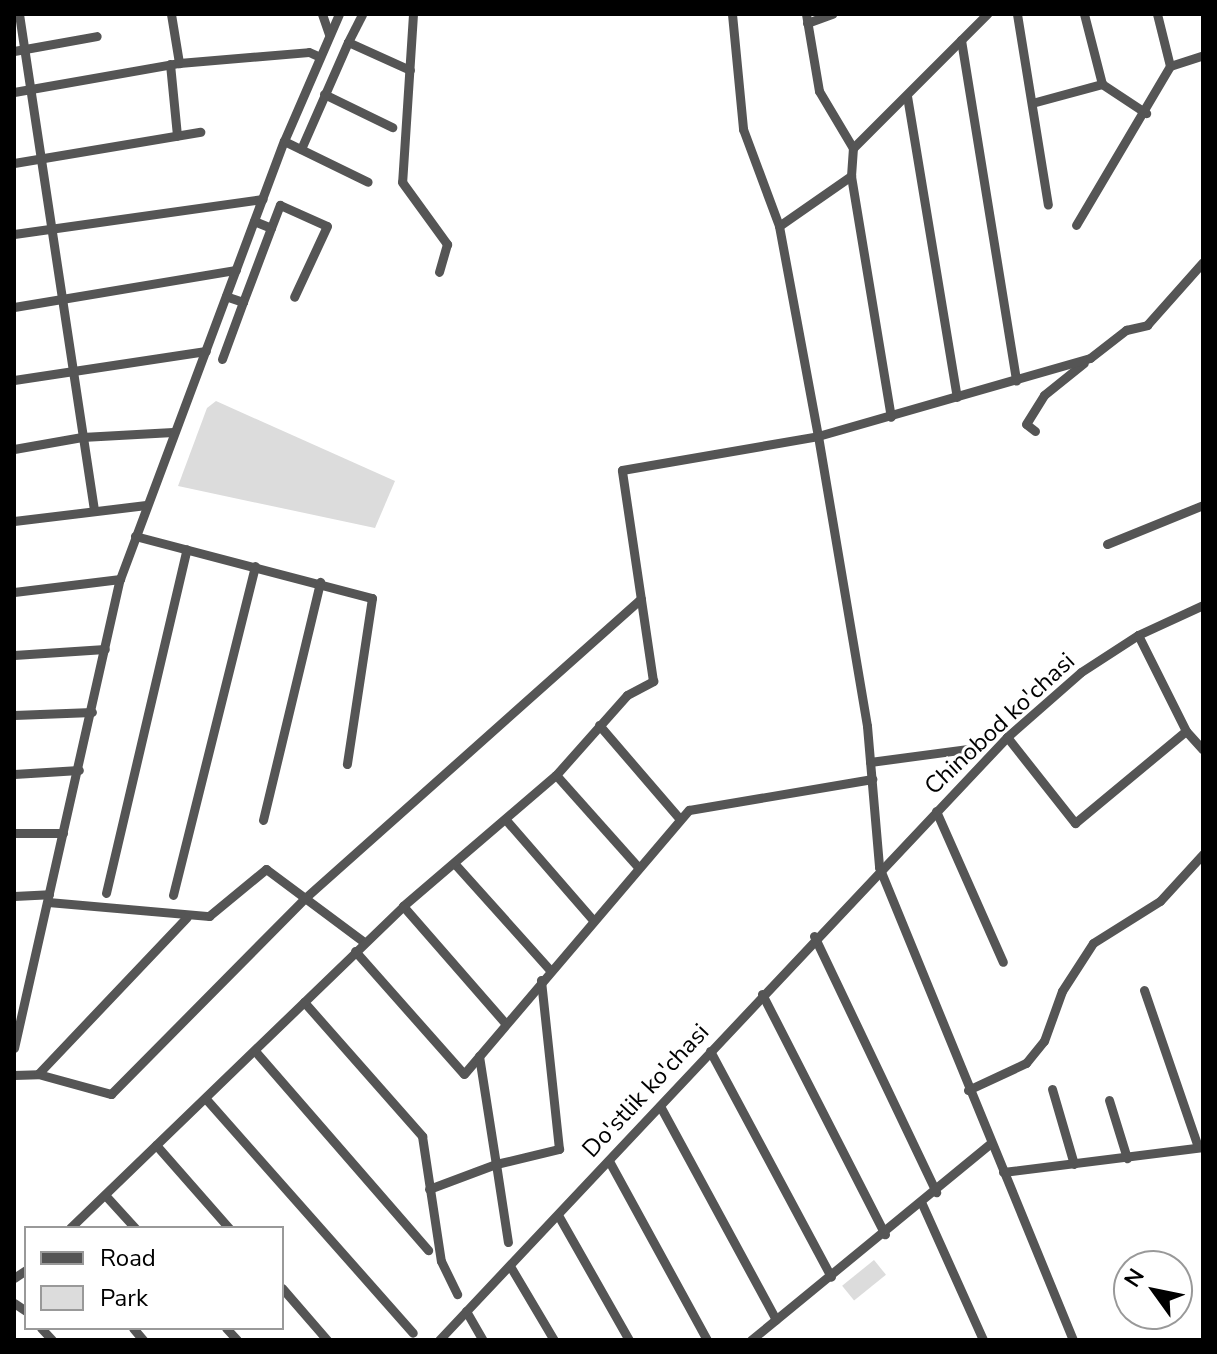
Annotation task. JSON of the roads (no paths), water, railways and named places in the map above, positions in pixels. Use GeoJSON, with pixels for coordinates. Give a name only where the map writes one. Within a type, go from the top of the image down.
{"type":"FeatureCollection","features":[{"type":"Feature","properties":{"kind":"street"},"geometry":{"type":"LineString","coordinates":[[19,14],[19,50],[31,89],[43,159],[94,510]]}},
{"type":"Feature","properties":{"kind":"street"},"geometry":{"type":"LineString","coordinates":[[171,14],[177,136]]}},
{"type":"Feature","properties":{"kind":"street"},"geometry":{"type":"LineString","coordinates":[[322,14],[329,34]]}},
{"type":"Feature","properties":{"kind":"street"},"geometry":{"type":"LineString","coordinates":[[14,1048],[120,579],[284,141],[318,56],[339,14]]}},
{"type":"Feature","properties":{"kind":"street"},"geometry":{"type":"LineString","coordinates":[[301,149],[362,14]]}},
{"type":"Feature","properties":{"kind":"street"},"geometry":{"type":"LineString","coordinates":[[413,14],[402,182],[447,244],[439,272]]}},
{"type":"Feature","properties":{"kind":"street"},"geometry":{"type":"LineString","coordinates":[[732,14],[743,129],[779,226],[818,436],[870,762],[879,867],[1073,1340]]}},
{"type":"Feature","properties":{"kind":"street"},"geometry":{"type":"LineString","coordinates":[[832,14],[806,19],[819,91],[853,148],[851,176],[891,417]]}},
{"type":"Feature","properties":{"kind":"street"},"geometry":{"type":"LineString","coordinates":[[853,148],[987,14]]}},
{"type":"Feature","properties":{"kind":"street"},"geometry":{"type":"LineString","coordinates":[[1017,14],[1048,205]]}},
{"type":"Feature","properties":{"kind":"street"},"geometry":{"type":"LineString","coordinates":[[1084,14],[1102,84],[1146,113]]}},
{"type":"Feature","properties":{"kind":"street"},"geometry":{"type":"LineString","coordinates":[[1076,225],[1146,113],[1170,66],[1157,14]]}},
{"type":"Feature","properties":{"kind":"street"},"geometry":{"type":"LineString","coordinates":[[19,50],[97,36]]}},
{"type":"Feature","properties":{"kind":"street"},"geometry":{"type":"LineString","coordinates":[[961,40],[1016,381]]}},
{"type":"Feature","properties":{"kind":"street"},"geometry":{"type":"LineString","coordinates":[[348,42],[410,70]]}},
{"type":"Feature","properties":{"kind":"street"},"geometry":{"type":"LineString","coordinates":[[1170,66],[1203,55]]}},
{"type":"Feature","properties":{"kind":"street"},"geometry":{"type":"LineString","coordinates":[[14,92],[174,63],[318,56]]}},
{"type":"Feature","properties":{"kind":"street"},"geometry":{"type":"LineString","coordinates":[[1032,103],[1102,84]]}},
{"type":"Feature","properties":{"kind":"street"},"geometry":{"type":"LineString","coordinates":[[324,94],[392,127]]}},
{"type":"Feature","properties":{"kind":"street"},"geometry":{"type":"LineString","coordinates":[[907,96],[957,397]]}},
{"type":"Feature","properties":{"kind":"street"},"geometry":{"type":"LineString","coordinates":[[14,163],[200,132]]}},
{"type":"Feature","properties":{"kind":"street"},"geometry":{"type":"LineString","coordinates":[[284,141],[368,182]]}},
{"type":"Feature","properties":{"kind":"street"},"geometry":{"type":"LineString","coordinates":[[779,226],[851,176]]}},
{"type":"Feature","properties":{"kind":"street"},"geometry":{"type":"LineString","coordinates":[[14,234],[263,199]]}},
{"type":"Feature","properties":{"kind":"street"},"geometry":{"type":"LineString","coordinates":[[222,359],[280,205],[327,226],[294,297]]}},
{"type":"Feature","properties":{"kind":"street"},"geometry":{"type":"LineString","coordinates":[[254,221],[271,228]]}},
{"type":"Feature","properties":{"kind":"street"},"geometry":{"type":"LineString","coordinates":[[1035,431],[1026,424],[1044,395],[1126,330],[1147,325],[1203,262]]}},
{"type":"Feature","properties":{"kind":"street"},"geometry":{"type":"LineString","coordinates":[[14,307],[236,270]]}},
{"type":"Feature","properties":{"kind":"street"},"geometry":{"type":"LineString","coordinates":[[226,296],[243,302]]}},
{"type":"Feature","properties":{"kind":"street"},"geometry":{"type":"LineString","coordinates":[[14,380],[206,351]]}},
{"type":"Feature","properties":{"kind":"street"},"geometry":{"type":"LineString","coordinates":[[72,1226],[364,942],[556,775],[599,725],[655,678],[622,470],[818,436],[1090,358]]}},
{"type":"Feature","properties":{"kind":"street"},"geometry":{"type":"LineString","coordinates":[[14,449],[82,437],[173,432]]}},
{"type":"Feature","properties":{"kind":"street"},"geometry":{"type":"LineString","coordinates":[[14,521],[146,505]]}},
{"type":"Feature","properties":{"kind":"street"},"geometry":{"type":"LineString","coordinates":[[1107,544],[1203,505]]}},
{"type":"Feature","properties":{"kind":"street"},"geometry":{"type":"LineString","coordinates":[[135,536],[366,594],[375,609],[347,764]]}},
{"type":"Feature","properties":{"kind":"street"},"geometry":{"type":"LineString","coordinates":[[106,893],[187,549]]}},
{"type":"Feature","properties":{"kind":"street"},"geometry":{"type":"LineString","coordinates":[[173,895],[255,566]]}},
{"type":"Feature","properties":{"kind":"street"},"geometry":{"type":"LineString","coordinates":[[14,592],[120,579]]}},
{"type":"Feature","properties":{"kind":"street"},"geometry":{"type":"LineString","coordinates":[[263,820],[320,582]]}},
{"type":"Feature","properties":{"kind":"street"},"geometry":{"type":"LineString","coordinates":[[14,1075],[38,1074],[111,1094],[305,898],[641,599]]}},
{"type":"Feature","properties":{"kind":"street","name":"Chinobod ko'chasi"},"geometry":{"type":"LineString","coordinates":[[879,867],[1007,737],[1081,672],[1138,635],[1203,605]]}},
{"type":"Feature","properties":{"kind":"street"},"geometry":{"type":"LineString","coordinates":[[1138,635],[1186,731],[1203,750]]}},
{"type":"Feature","properties":{"kind":"street"},"geometry":{"type":"LineString","coordinates":[[14,655],[105,649]]}},
{"type":"Feature","properties":{"kind":"street"},"geometry":{"type":"LineString","coordinates":[[14,715],[92,712]]}},
{"type":"Feature","properties":{"kind":"street"},"geometry":{"type":"LineString","coordinates":[[599,725],[679,818]]}},
{"type":"Feature","properties":{"kind":"street"},"geometry":{"type":"LineString","coordinates":[[1007,737],[1075,823],[1186,731]]}},
{"type":"Feature","properties":{"kind":"street"},"geometry":{"type":"LineString","coordinates":[[870,762],[968,749]]}},
{"type":"Feature","properties":{"kind":"street"},"geometry":{"type":"LineString","coordinates":[[14,774],[79,770]]}},
{"type":"Feature","properties":{"kind":"street"},"geometry":{"type":"LineString","coordinates":[[556,775],[638,867]]}},
{"type":"Feature","properties":{"kind":"street"},"geometry":{"type":"LineString","coordinates":[[355,951],[461,1074],[679,818],[699,806],[872,779]]}},
{"type":"Feature","properties":{"kind":"street"},"geometry":{"type":"LineString","coordinates":[[936,811],[1003,962]]}},
{"type":"Feature","properties":{"kind":"street"},"geometry":{"type":"LineString","coordinates":[[506,820],[592,919]]}},
{"type":"Feature","properties":{"kind":"street"},"geometry":{"type":"LineString","coordinates":[[14,833],[63,833]]}},
{"type":"Feature","properties":{"kind":"street"},"geometry":{"type":"LineString","coordinates":[[968,1090],[1026,1063],[1044,1041],[1062,991],[1093,943],[1160,901],[1203,854]]}},
{"type":"Feature","properties":{"kind":"street"},"geometry":{"type":"LineString","coordinates":[[454,863],[550,970]]}},
{"type":"Feature","properties":{"kind":"street","name":"Do'stlik ko'chasi"},"geometry":{"type":"LineString","coordinates":[[439,1340],[609,1161],[879,867]]}},
{"type":"Feature","properties":{"kind":"street"},"geometry":{"type":"LineString","coordinates":[[14,896],[187,917],[209,916],[266,869],[364,942]]}},
{"type":"Feature","properties":{"kind":"street"},"geometry":{"type":"LineString","coordinates":[[403,906],[505,1023]]}},
{"type":"Feature","properties":{"kind":"street"},"geometry":{"type":"LineString","coordinates":[[38,1074],[187,917]]}},
{"type":"Feature","properties":{"kind":"street"},"geometry":{"type":"LineString","coordinates":[[814,936],[936,1192]]}},
{"type":"Feature","properties":{"kind":"street"},"geometry":{"type":"LineString","coordinates":[[429,1189],[496,1164],[562,1145],[541,980]]}},
{"type":"Feature","properties":{"kind":"street"},"geometry":{"type":"LineString","coordinates":[[1003,1172],[1201,1147],[1144,990]]}},
{"type":"Feature","properties":{"kind":"street"},"geometry":{"type":"LineString","coordinates":[[762,994],[885,1234]]}},
{"type":"Feature","properties":{"kind":"street"},"geometry":{"type":"LineString","coordinates":[[304,1002],[415,1124],[441,1261],[457,1294]]}},
{"type":"Feature","properties":{"kind":"street"},"geometry":{"type":"LineString","coordinates":[[255,1051],[428,1250]]}},
{"type":"Feature","properties":{"kind":"street"},"geometry":{"type":"LineString","coordinates":[[710,1051],[831,1277]]}},
{"type":"Feature","properties":{"kind":"street"},"geometry":{"type":"LineString","coordinates":[[479,1056],[508,1242]]}},
{"type":"Feature","properties":{"kind":"street"},"geometry":{"type":"LineString","coordinates":[[1052,1089],[1074,1164]]}},
{"type":"Feature","properties":{"kind":"street"},"geometry":{"type":"LineString","coordinates":[[206,1099],[413,1333]]}},
{"type":"Feature","properties":{"kind":"street"},"geometry":{"type":"LineString","coordinates":[[1109,1100],[1127,1158]]}},
{"type":"Feature","properties":{"kind":"street"},"geometry":{"type":"LineString","coordinates":[[660,1106],[776,1320]]}},
{"type":"Feature","properties":{"kind":"street"},"geometry":{"type":"LineString","coordinates":[[751,1340],[922,1204],[991,1143]]}},
{"type":"Feature","properties":{"kind":"street"},"geometry":{"type":"LineString","coordinates":[[156,1145],[227,1226]]}},
{"type":"Feature","properties":{"kind":"street"},"geometry":{"type":"LineString","coordinates":[[609,1161],[707,1340]]}},
{"type":"Feature","properties":{"kind":"street"},"geometry":{"type":"LineString","coordinates":[[105,1195],[133,1226]]}},
{"type":"Feature","properties":{"kind":"street"},"geometry":{"type":"LineString","coordinates":[[922,1204],[983,1340]]}},
{"type":"Feature","properties":{"kind":"street"},"geometry":{"type":"LineString","coordinates":[[558,1215],[629,1340]]}},
{"type":"Feature","properties":{"kind":"street"},"geometry":{"type":"LineString","coordinates":[[510,1266],[554,1340]]}},
{"type":"Feature","properties":{"kind":"street"},"geometry":{"type":"LineString","coordinates":[[284,1290],[327,1340]]}},
{"type":"Feature","properties":{"kind":"street"},"geometry":{"type":"LineString","coordinates":[[466,1311],[483,1340]]}}]}
